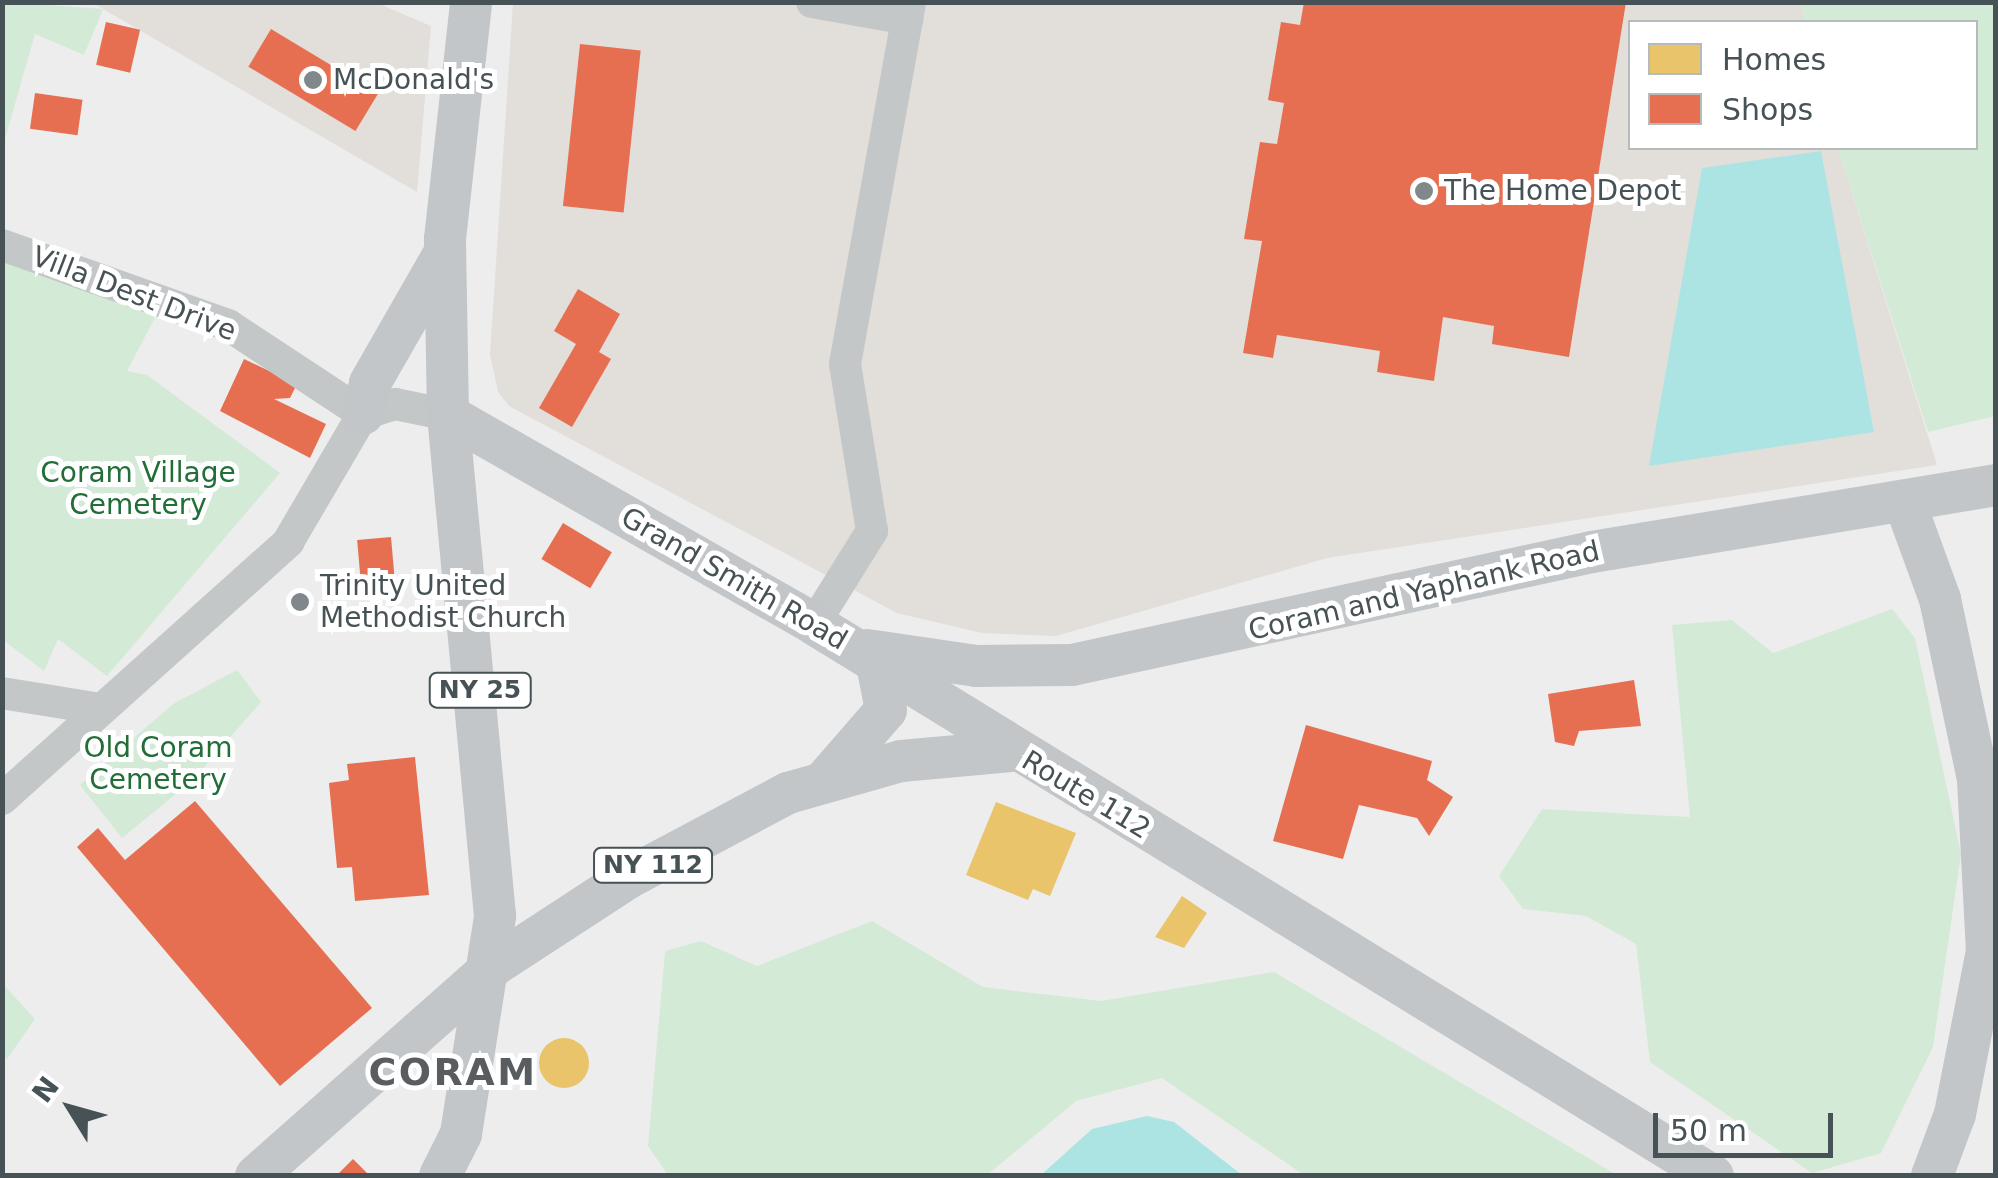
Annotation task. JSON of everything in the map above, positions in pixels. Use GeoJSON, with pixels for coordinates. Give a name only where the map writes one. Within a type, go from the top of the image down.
{"type":"FeatureCollection","features":[{"type":"Feature","properties":{"kind":"main road","name":"NY 25"},"geometry":{"type":"LineString","coordinates":[[440,1176],[461,1134],[493,966],[496,868],[448,415],[446,252],[471,2]]}},
{"type":"Feature","properties":{"kind":"main road"},"geometry":{"type":"LineString","coordinates":[[364,414],[370,383],[446,252]]}},
{"type":"Feature","properties":{"kind":"main road","name":"Grand Smith Road"},"geometry":{"type":"LineString","coordinates":[[448,415],[814,624],[1014,751]]}},
{"type":"Feature","properties":{"kind":"main road","name":"Coram and Yaphank Road"},"geometry":{"type":"LineString","coordinates":[[865,656],[1053,665],[1192,644],[1402,590],[1996,485]]}},
{"type":"Feature","properties":{"kind":"main road"},"geometry":{"type":"LineString","coordinates":[[1905,503],[1940,599],[1978,780],[1987,951],[1954,1114],[1932,1176]]}},
{"type":"Feature","properties":{"kind":"main road"},"geometry":{"type":"LineString","coordinates":[[822,783],[886,710],[865,656]]}},
{"type":"Feature","properties":{"kind":"main road","name":"Route 112"},"geometry":{"type":"LineString","coordinates":[[256,1176],[493,966],[628,878],[822,783],[901,761],[1014,751],[1713,1176]]}},
{"type":"Feature","properties":{"kind":"street"},"geometry":{"type":"LineString","coordinates":[[812,2],[908,10],[845,364],[872,530],[814,624]]}},
{"type":"Feature","properties":{"kind":"street","name":"Villa Dest Drive"},"geometry":{"type":"LineString","coordinates":[[2,245],[228,325],[364,414]]}},
{"type":"Feature","properties":{"kind":"street"},"geometry":{"type":"LineString","coordinates":[[2,799],[288,542],[364,414],[395,404],[448,415]]}},
{"type":"Feature","properties":{"kind":"street"},"geometry":{"type":"LineString","coordinates":[[2,694],[102,709]]}},
{"type":"Feature","properties":{"kind":"shaded area"},"geometry":{"type":"Polygon","coordinates":[[[93,3],[377,3],[431,26],[417,192],[93,3]]]}},
{"type":"Feature","properties":{"kind":"shaded area"},"geometry":{"type":"Polygon","coordinates":[[[513,3],[1801,3],[1805,20],[1628,20],[1628,150],[1839,150],[1937,465],[1327,558],[1056,636],[982,633],[897,613],[509,406],[498,392],[490,355],[513,3]]]}},
{"type":"Feature","properties":{"kind":"green space"},"geometry":{"type":"Polygon","coordinates":[[[3,2],[103,9],[84,55],[35,34],[3,146],[3,2]]]}},
{"type":"Feature","properties":{"kind":"green space"},"geometry":{"type":"Polygon","coordinates":[[[1801,3],[1995,3],[1995,416],[1928,432],[1839,150],[1978,150],[1978,20],[1805,20],[1801,3]]]}},
{"type":"Feature","properties":{"kind":"green space","name":"Coram Village Cemetery"},"geometry":{"type":"Polygon","coordinates":[[[2,259],[158,312],[127,371],[147,375],[280,473],[107,676],[58,639],[44,671],[3,640],[2,259]]]}},
{"type":"Feature","properties":{"kind":"green space"},"geometry":{"type":"Polygon","coordinates":[[[1892,609],[1915,638],[1961,854],[1933,1047],[1881,1153],[1812,1173],[1650,1062],[1636,944],[1586,916],[1523,909],[1499,876],[1542,809],[1690,817],[1672,625],[1732,620],[1773,653],[1892,609]]]}},
{"type":"Feature","properties":{"kind":"green space","name":"Old Coram Cemetery"},"geometry":{"type":"Polygon","coordinates":[[[237,670],[261,702],[193,780],[122,838],[80,785],[173,704],[237,670]]]}},
{"type":"Feature","properties":{"kind":"green space"},"geometry":{"type":"Polygon","coordinates":[[[872,921],[983,987],[1101,1001],[1274,972],[1617,1175],[1304,1175],[1162,1078],[1076,1101],[987,1175],[668,1175],[648,1146],[665,951],[701,941],[757,966],[872,921]]]}},
{"type":"Feature","properties":{"kind":"green space"},"geometry":{"type":"Polygon","coordinates":[[[2,983],[35,1019],[7,1059],[3,1056],[2,983]]]}},
{"type":"Feature","properties":{"kind":"water"},"geometry":{"type":"Polygon","coordinates":[[[1821,151],[1874,432],[1649,466],[1702,168],[1821,151]]]}},
{"type":"Feature","properties":{"kind":"water"},"geometry":{"type":"Polygon","coordinates":[[[1147,1116],[1174,1122],[1242,1175],[1041,1175],[1092,1129],[1147,1116]]]}},
{"type":"Feature","properties":{"kind":"building: Homes"},"geometry":{"type":"Polygon","coordinates":[[[996,802],[1076,833],[1050,896],[1033,889],[1028,900],[966,875],[996,802]]]}},
{"type":"Feature","properties":{"kind":"building: Homes"},"geometry":{"type":"Polygon","coordinates":[[[1182,896],[1207,913],[1184,948],[1155,937],[1182,896]]]}},
{"type":"Feature","properties":{"kind":"building: Homes"},"geometry":{"type":"Polygon","coordinates":[[[564,1038],[581,1046],[589,1063],[581,1080],[564,1088],[547,1080],[539,1063],[547,1046],[564,1038]]]}},
{"type":"Feature","properties":{"kind":"building: Shops","name":"The Home Depot"},"geometry":{"type":"Polygon","coordinates":[[[1304,2],[1626,2],[1569,357],[1492,344],[1494,326],[1443,317],[1434,381],[1377,372],[1380,351],[1277,335],[1273,358],[1243,353],[1262,241],[1244,239],[1260,142],[1277,144],[1284,103],[1268,100],[1281,22],[1300,25],[1304,2]]]}},
{"type":"Feature","properties":{"kind":"building: Shops"},"geometry":{"type":"Polygon","coordinates":[[[106,22],[140,30],[130,73],[96,65],[106,22]]]}},
{"type":"Feature","properties":{"kind":"building: Shops","name":"McDonald's"},"geometry":{"type":"Polygon","coordinates":[[[271,29],[378,93],[355,131],[248,67],[271,29]]]}},
{"type":"Feature","properties":{"kind":"building: Shops"},"geometry":{"type":"Polygon","coordinates":[[[580,44],[641,50],[624,212],[563,206],[580,44]]]}},
{"type":"Feature","properties":{"kind":"building: Shops"},"geometry":{"type":"Polygon","coordinates":[[[35,93],[83,100],[78,135],[30,129],[35,93]]]}},
{"type":"Feature","properties":{"kind":"building: Shops"},"geometry":{"type":"Polygon","coordinates":[[[578,289],[620,314],[599,352],[611,359],[572,427],[539,408],[576,344],[554,331],[578,289]]]}},
{"type":"Feature","properties":{"kind":"building: Shops"},"geometry":{"type":"Polygon","coordinates":[[[244,359],[297,384],[290,398],[274,399],[326,424],[310,458],[220,411],[244,359]]]}},
{"type":"Feature","properties":{"kind":"building: Shops"},"geometry":{"type":"Polygon","coordinates":[[[563,523],[612,552],[590,588],[541,559],[563,523]]]}},
{"type":"Feature","properties":{"kind":"building: Shops"},"geometry":{"type":"Polygon","coordinates":[[[391,537],[396,592],[362,595],[357,540],[391,537]]]}},
{"type":"Feature","properties":{"kind":"building: Shops"},"geometry":{"type":"Polygon","coordinates":[[[1634,680],[1641,726],[1579,731],[1574,746],[1555,742],[1548,694],[1634,680]]]}},
{"type":"Feature","properties":{"kind":"building: Shops"},"geometry":{"type":"Polygon","coordinates":[[[1306,725],[1432,761],[1427,780],[1453,797],[1429,836],[1417,818],[1359,805],[1343,859],[1273,841],[1306,725]]]}},
{"type":"Feature","properties":{"kind":"building: Shops"},"geometry":{"type":"Polygon","coordinates":[[[415,757],[429,895],[355,901],[352,867],[337,868],[329,783],[349,780],[347,764],[415,757]]]}},
{"type":"Feature","properties":{"kind":"building: Shops"},"geometry":{"type":"Polygon","coordinates":[[[195,801],[372,1008],[280,1086],[77,847],[98,828],[125,860],[195,801]]]}},
{"type":"Feature","properties":{"kind":"building: Shops"},"geometry":{"type":"Polygon","coordinates":[[[353,1159],[370,1176],[336,1176],[353,1159]]]}},
{"type":"Feature","properties":{"kind":"place","name":"McDonald's"},"geometry":{"type":"Point","coordinates":[313,80]}},
{"type":"Feature","properties":{"kind":"place","name":"The Home Depot"},"geometry":{"type":"Point","coordinates":[1424,191]}},
{"type":"Feature","properties":{"kind":"place","name":"Trinity United Methodist Church"},"geometry":{"type":"Point","coordinates":[300,602]}},
{"type":"Feature","properties":{"kind":"district","name":"CORAM"},"geometry":{"type":"Point","coordinates":[453,1073]}}]}
